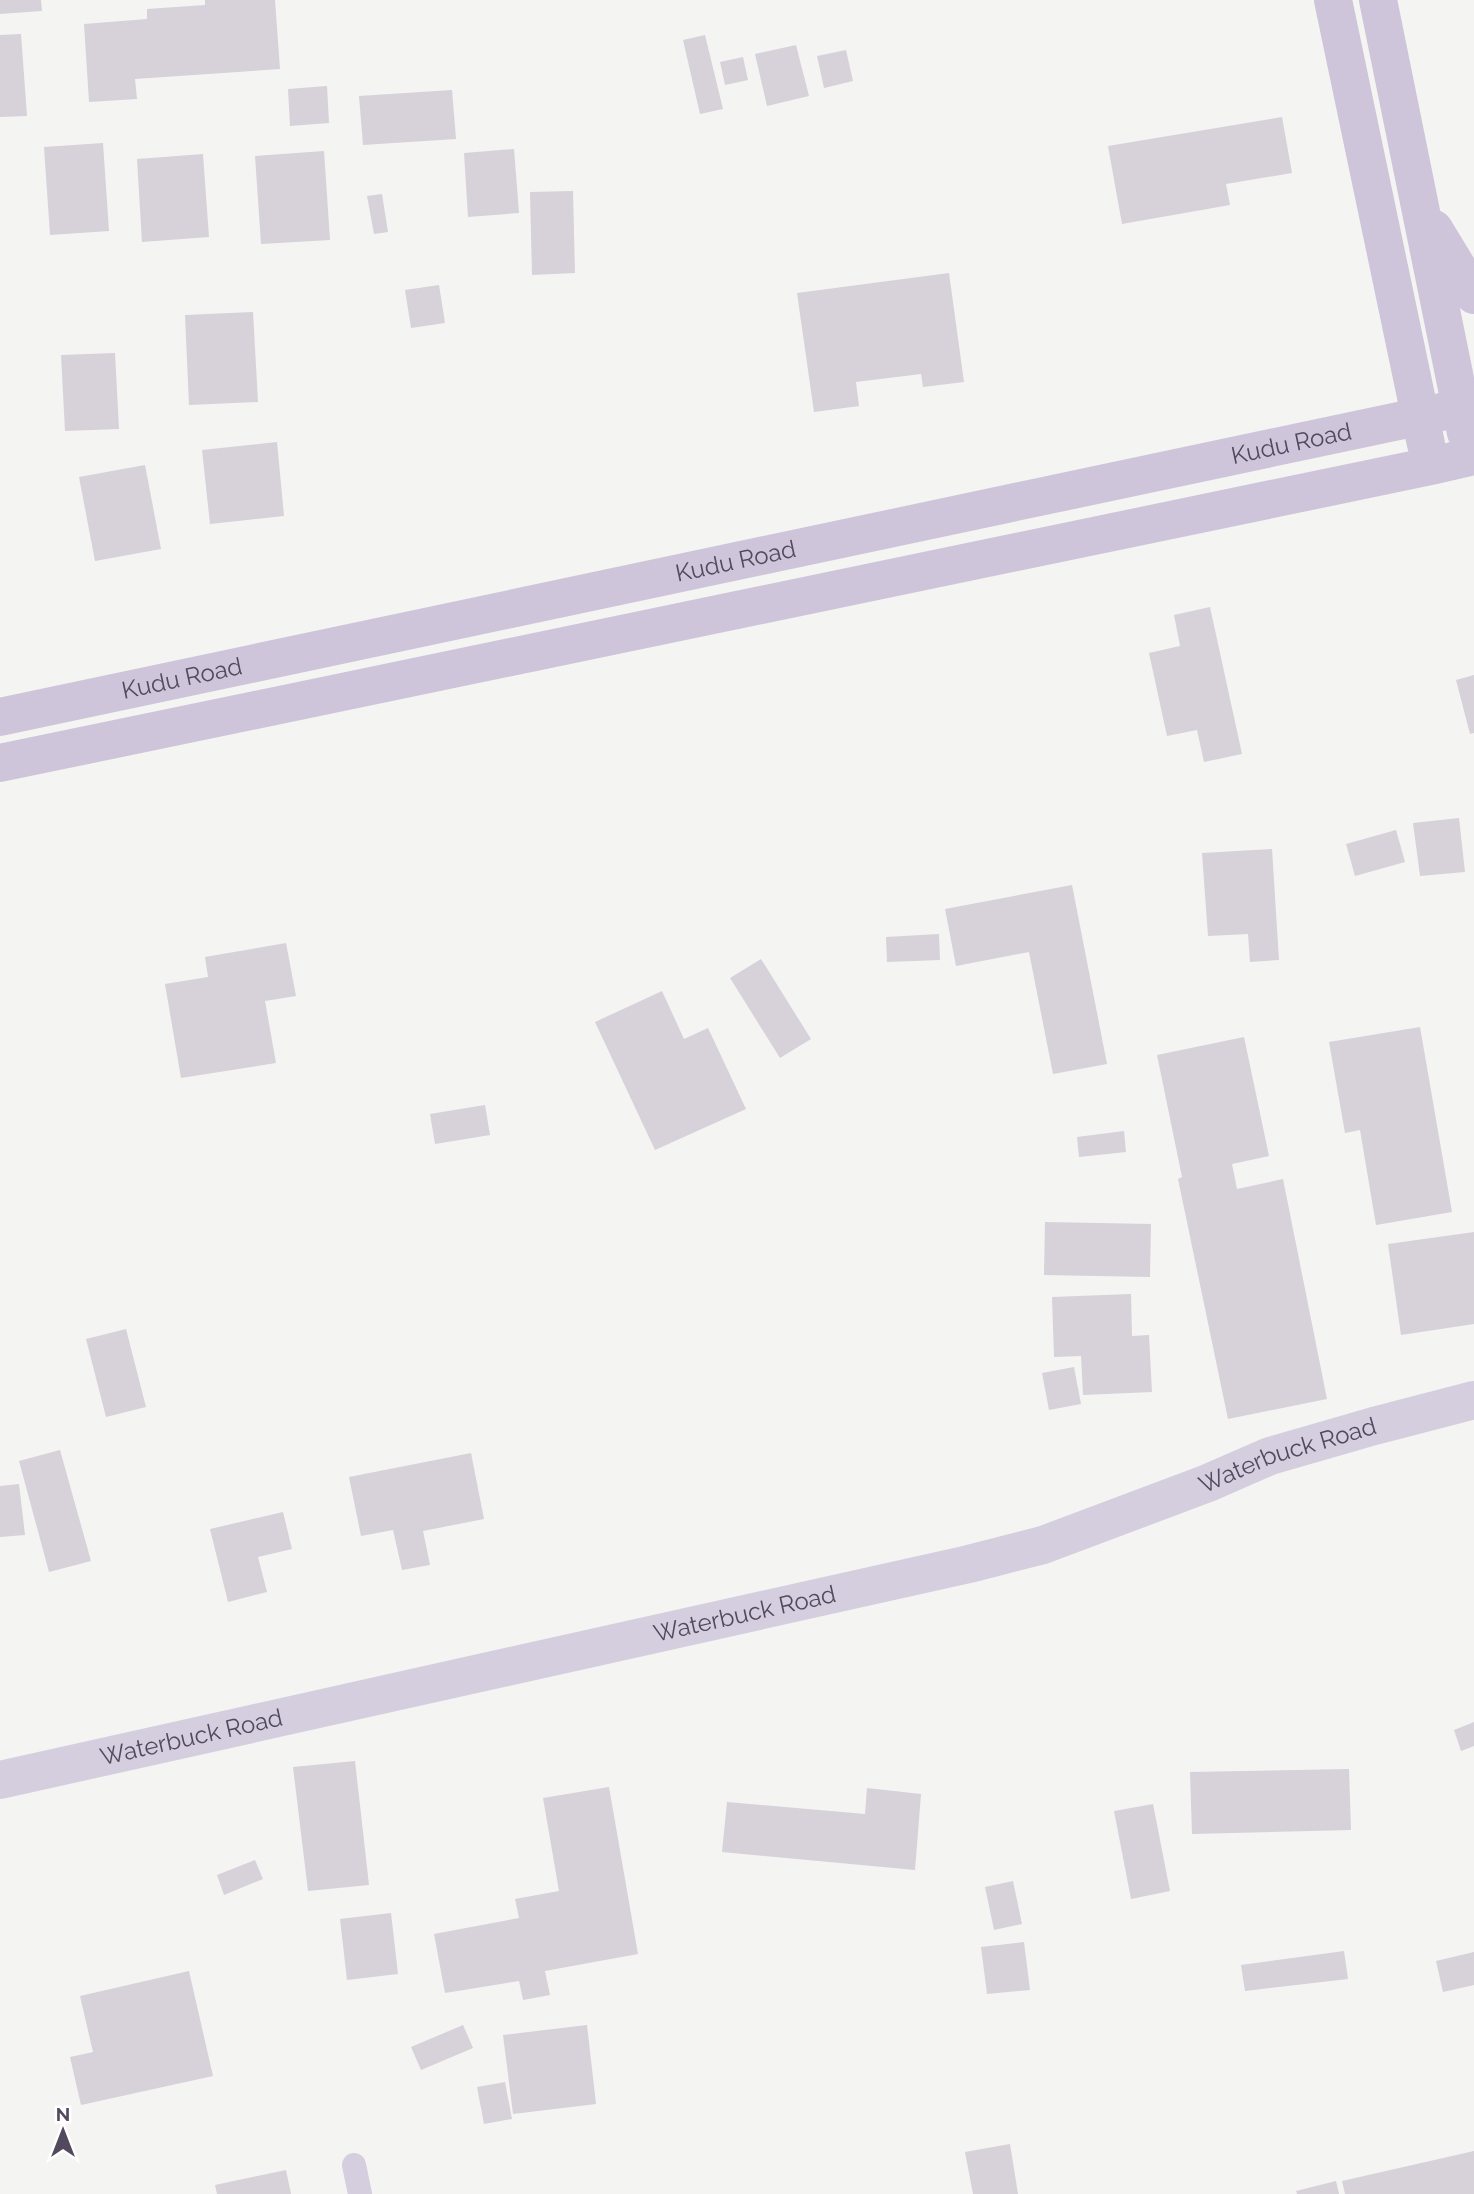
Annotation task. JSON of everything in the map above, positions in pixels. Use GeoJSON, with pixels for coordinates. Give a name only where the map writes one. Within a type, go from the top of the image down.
{"type":"FeatureCollection","features":[{"type":"Feature","properties":{"kind":"main road"},"geometry":{"type":"LineString","coordinates":[[1333,0],[1431,466]]}},
{"type":"Feature","properties":{"kind":"main road"},"geometry":{"type":"LineString","coordinates":[[1378,0],[1420,206],[1467,406],[1472,456]]}},
{"type":"Feature","properties":{"kind":"main road"},"geometry":{"type":"LineString","coordinates":[[1420,206],[1474,295]]}},
{"type":"Feature","properties":{"kind":"main road","name":"Kudu Road"},"geometry":{"type":"LineString","coordinates":[[0,717],[1467,406]]}},
{"type":"Feature","properties":{"kind":"main road","name":"Kudu Road"},"geometry":{"type":"LineString","coordinates":[[0,763],[1472,456]]}},
{"type":"Feature","properties":{"kind":"street","name":"Waterbuck Road"},"geometry":{"type":"LineString","coordinates":[[0,1780],[982,1561],[1056,1541],[1208,1483],[1270,1456],[1474,1400]]}},
{"type":"Feature","properties":{"kind":"lane"},"geometry":{"type":"LineString","coordinates":[[354,2165],[360,2194]]}},
{"type":"Feature","properties":{"kind":"building"},"geometry":{"type":"Polygon","coordinates":[[[0,0],[41,0],[42,11],[0,14],[0,0]]]}},
{"type":"Feature","properties":{"kind":"building"},"geometry":{"type":"Polygon","coordinates":[[[205,0],[275,0],[280,69],[135,79],[137,99],[89,102],[84,24],[147,19],[147,9],[205,5],[205,0]]]}},
{"type":"Feature","properties":{"kind":"building"},"geometry":{"type":"Polygon","coordinates":[[[21,34],[27,116],[0,117],[0,35],[21,34]]]}},
{"type":"Feature","properties":{"kind":"building"},"geometry":{"type":"Polygon","coordinates":[[[705,35],[723,109],[700,114],[683,40],[705,35]]]}},
{"type":"Feature","properties":{"kind":"building"},"geometry":{"type":"Polygon","coordinates":[[[796,45],[809,96],[767,106],[755,54],[796,45]]]}},
{"type":"Feature","properties":{"kind":"building"},"geometry":{"type":"Polygon","coordinates":[[[846,50],[853,81],[824,88],[817,56],[846,50]]]}},
{"type":"Feature","properties":{"kind":"building"},"geometry":{"type":"Polygon","coordinates":[[[743,57],[748,80],[725,85],[720,62],[743,57]]]}},
{"type":"Feature","properties":{"kind":"building"},"geometry":{"type":"Polygon","coordinates":[[[327,86],[329,123],[290,126],[288,89],[327,86]]]}},
{"type":"Feature","properties":{"kind":"building"},"geometry":{"type":"Polygon","coordinates":[[[452,90],[456,139],[363,145],[359,96],[452,90]]]}},
{"type":"Feature","properties":{"kind":"building"},"geometry":{"type":"Polygon","coordinates":[[[1282,117],[1292,173],[1226,184],[1230,205],[1122,224],[1108,146],[1282,117]]]}},
{"type":"Feature","properties":{"kind":"building"},"geometry":{"type":"Polygon","coordinates":[[[103,143],[109,231],[50,235],[44,147],[103,143]]]}},
{"type":"Feature","properties":{"kind":"building"},"geometry":{"type":"Polygon","coordinates":[[[514,149],[519,213],[468,217],[464,153],[514,149]]]}},
{"type":"Feature","properties":{"kind":"building"},"geometry":{"type":"Polygon","coordinates":[[[324,151],[330,240],[261,244],[255,156],[324,151]]]}},
{"type":"Feature","properties":{"kind":"building"},"geometry":{"type":"Polygon","coordinates":[[[203,154],[209,237],[142,242],[137,159],[203,154]]]}},
{"type":"Feature","properties":{"kind":"building"},"geometry":{"type":"Polygon","coordinates":[[[573,191],[575,273],[532,275],[530,192],[573,191]]]}},
{"type":"Feature","properties":{"kind":"building"},"geometry":{"type":"Polygon","coordinates":[[[382,194],[388,232],[374,234],[367,196],[382,194]]]}},
{"type":"Feature","properties":{"kind":"building"},"geometry":{"type":"Polygon","coordinates":[[[949,273],[964,382],[923,387],[921,374],[856,382],[859,406],[814,412],[797,293],[949,273]]]}},
{"type":"Feature","properties":{"kind":"building"},"geometry":{"type":"Polygon","coordinates":[[[439,285],[445,323],[411,328],[405,290],[439,285]]]}},
{"type":"Feature","properties":{"kind":"building"},"geometry":{"type":"Polygon","coordinates":[[[253,312],[258,402],[189,405],[185,315],[253,312]]]}},
{"type":"Feature","properties":{"kind":"building"},"geometry":{"type":"Polygon","coordinates":[[[115,353],[119,429],[65,431],[61,355],[115,353]]]}},
{"type":"Feature","properties":{"kind":"building"},"geometry":{"type":"Polygon","coordinates":[[[277,442],[284,516],[210,524],[202,450],[277,442]]]}},
{"type":"Feature","properties":{"kind":"building"},"geometry":{"type":"Polygon","coordinates":[[[145,465],[161,549],[95,561],[79,477],[145,465]]]}},
{"type":"Feature","properties":{"kind":"building"},"geometry":{"type":"Polygon","coordinates":[[[1210,607],[1242,754],[1204,762],[1197,730],[1167,736],[1149,653],[1180,646],[1174,615],[1210,607]]]}},
{"type":"Feature","properties":{"kind":"building"},"geometry":{"type":"Polygon","coordinates":[[[1474,675],[1474,733],[1470,734],[1456,680],[1474,675]]]}},
{"type":"Feature","properties":{"kind":"building"},"geometry":{"type":"Polygon","coordinates":[[[1459,818],[1465,872],[1420,876],[1413,823],[1459,818]]]}},
{"type":"Feature","properties":{"kind":"building"},"geometry":{"type":"Polygon","coordinates":[[[1396,830],[1405,862],[1355,876],[1346,844],[1396,830]]]}},
{"type":"Feature","properties":{"kind":"building"},"geometry":{"type":"Polygon","coordinates":[[[1272,849],[1279,960],[1250,962],[1248,934],[1208,936],[1202,853],[1272,849]]]}},
{"type":"Feature","properties":{"kind":"building"},"geometry":{"type":"Polygon","coordinates":[[[1072,885],[1107,1064],[1053,1074],[1029,952],[956,966],[945,909],[1072,885]]]}},
{"type":"Feature","properties":{"kind":"building"},"geometry":{"type":"Polygon","coordinates":[[[939,934],[940,960],[887,962],[886,937],[939,934]]]}},
{"type":"Feature","properties":{"kind":"building"},"geometry":{"type":"Polygon","coordinates":[[[286,943],[296,996],[265,1001],[276,1063],[181,1078],[165,984],[208,977],[205,957],[286,943]]]}},
{"type":"Feature","properties":{"kind":"building"},"geometry":{"type":"Polygon","coordinates":[[[761,959],[811,1039],[780,1058],[730,978],[761,959]]]}},
{"type":"Feature","properties":{"kind":"building"},"geometry":{"type":"Polygon","coordinates":[[[662,991],[684,1039],[708,1028],[746,1109],[655,1150],[595,1022],[662,991]]]}},
{"type":"Feature","properties":{"kind":"building"},"geometry":{"type":"Polygon","coordinates":[[[1420,1027],[1452,1212],[1376,1225],[1360,1130],[1345,1133],[1329,1042],[1420,1027]]]}},
{"type":"Feature","properties":{"kind":"building"},"geometry":{"type":"Polygon","coordinates":[[[1244,1037],[1269,1156],[1232,1164],[1237,1189],[1283,1179],[1327,1399],[1228,1419],[1178,1179],[1182,1177],[1157,1055],[1244,1037]]]}},
{"type":"Feature","properties":{"kind":"building"},"geometry":{"type":"Polygon","coordinates":[[[485,1105],[490,1135],[435,1144],[430,1114],[485,1105]]]}},
{"type":"Feature","properties":{"kind":"building"},"geometry":{"type":"Polygon","coordinates":[[[1124,1131],[1126,1152],[1079,1157],[1077,1137],[1124,1131]]]}},
{"type":"Feature","properties":{"kind":"building"},"geometry":{"type":"Polygon","coordinates":[[[1045,1222],[1151,1224],[1150,1277],[1044,1275],[1045,1222]]]}},
{"type":"Feature","properties":{"kind":"building"},"geometry":{"type":"Polygon","coordinates":[[[1474,1232],[1474,1324],[1401,1335],[1388,1244],[1474,1232]]]}},
{"type":"Feature","properties":{"kind":"building"},"geometry":{"type":"Polygon","coordinates":[[[1131,1294],[1132,1336],[1149,1335],[1152,1392],[1083,1395],[1081,1356],[1054,1357],[1052,1297],[1131,1294]]]}},
{"type":"Feature","properties":{"kind":"building"},"geometry":{"type":"Polygon","coordinates":[[[126,1329],[146,1407],[106,1417],[86,1339],[126,1329]]]}},
{"type":"Feature","properties":{"kind":"building"},"geometry":{"type":"Polygon","coordinates":[[[1074,1367],[1081,1404],[1049,1410],[1042,1373],[1074,1367]]]}},
{"type":"Feature","properties":{"kind":"building"},"geometry":{"type":"Polygon","coordinates":[[[60,1450],[91,1561],[49,1572],[19,1461],[60,1450]]]}},
{"type":"Feature","properties":{"kind":"building"},"geometry":{"type":"Polygon","coordinates":[[[471,1453],[484,1519],[423,1531],[430,1565],[402,1570],[393,1530],[361,1536],[349,1477],[471,1453]]]}},
{"type":"Feature","properties":{"kind":"building"},"geometry":{"type":"Polygon","coordinates":[[[19,1484],[25,1535],[0,1537],[0,1486],[19,1484]]]}},
{"type":"Feature","properties":{"kind":"building"},"geometry":{"type":"Polygon","coordinates":[[[283,1512],[292,1549],[258,1557],[267,1592],[228,1602],[210,1529],[283,1512]]]}},
{"type":"Feature","properties":{"kind":"building"},"geometry":{"type":"Polygon","coordinates":[[[1474,1722],[1474,1746],[1461,1751],[1454,1730],[1474,1722]]]}},
{"type":"Feature","properties":{"kind":"building"},"geometry":{"type":"Polygon","coordinates":[[[355,1761],[369,1885],[308,1891],[293,1767],[355,1761]]]}},
{"type":"Feature","properties":{"kind":"building"},"geometry":{"type":"Polygon","coordinates":[[[1349,1769],[1351,1830],[1192,1834],[1190,1772],[1349,1769]]]}},
{"type":"Feature","properties":{"kind":"building"},"geometry":{"type":"Polygon","coordinates":[[[609,1787],[638,1954],[545,1971],[550,1995],[523,2000],[519,1981],[445,1993],[434,1934],[519,1918],[515,1899],[559,1891],[543,1798],[609,1787]]]}},
{"type":"Feature","properties":{"kind":"building"},"geometry":{"type":"Polygon","coordinates":[[[867,1788],[921,1794],[915,1870],[722,1852],[727,1802],[865,1814],[867,1788]]]}},
{"type":"Feature","properties":{"kind":"building"},"geometry":{"type":"Polygon","coordinates":[[[1153,1804],[1170,1891],[1131,1899],[1114,1811],[1153,1804]]]}},
{"type":"Feature","properties":{"kind":"building"},"geometry":{"type":"Polygon","coordinates":[[[255,1860],[263,1879],[224,1895],[217,1875],[255,1860]]]}},
{"type":"Feature","properties":{"kind":"building"},"geometry":{"type":"Polygon","coordinates":[[[1013,1881],[1022,1924],[994,1930],[985,1887],[1013,1881]]]}},
{"type":"Feature","properties":{"kind":"building"},"geometry":{"type":"Polygon","coordinates":[[[391,1913],[398,1974],[347,1980],[340,1919],[391,1913]]]}},
{"type":"Feature","properties":{"kind":"building"},"geometry":{"type":"Polygon","coordinates":[[[1024,1942],[1030,1990],[987,1994],[981,1947],[1024,1942]]]}},
{"type":"Feature","properties":{"kind":"building"},"geometry":{"type":"Polygon","coordinates":[[[1344,1951],[1348,1979],[1245,1991],[1241,1965],[1344,1951]]]}},
{"type":"Feature","properties":{"kind":"building"},"geometry":{"type":"Polygon","coordinates":[[[1474,1952],[1474,1985],[1443,1992],[1436,1961],[1474,1952]]]}},
{"type":"Feature","properties":{"kind":"building"},"geometry":{"type":"Polygon","coordinates":[[[189,1971],[213,2076],[81,2105],[70,2057],[93,2052],[80,1996],[189,1971]]]}},
{"type":"Feature","properties":{"kind":"building"},"geometry":{"type":"Polygon","coordinates":[[[463,2025],[473,2048],[421,2070],[411,2047],[463,2025]]]}},
{"type":"Feature","properties":{"kind":"building"},"geometry":{"type":"Polygon","coordinates":[[[587,2025],[596,2104],[513,2114],[503,2035],[587,2025]]]}},
{"type":"Feature","properties":{"kind":"building"},"geometry":{"type":"Polygon","coordinates":[[[505,2082],[512,2119],[484,2124],[477,2087],[505,2082]]]}},
{"type":"Feature","properties":{"kind":"building"},"geometry":{"type":"Polygon","coordinates":[[[1010,2144],[1018,2194],[973,2194],[965,2152],[1010,2144]]]}},
{"type":"Feature","properties":{"kind":"building"},"geometry":{"type":"Polygon","coordinates":[[[1474,2151],[1474,2194],[1345,2194],[1342,2181],[1474,2151]]]}},
{"type":"Feature","properties":{"kind":"building"},"geometry":{"type":"Polygon","coordinates":[[[286,2170],[291,2194],[217,2194],[215,2185],[286,2170]]]}},
{"type":"Feature","properties":{"kind":"building"},"geometry":{"type":"Polygon","coordinates":[[[1336,2181],[1339,2194],[1297,2194],[1296,2191],[1336,2181]]]}}]}
